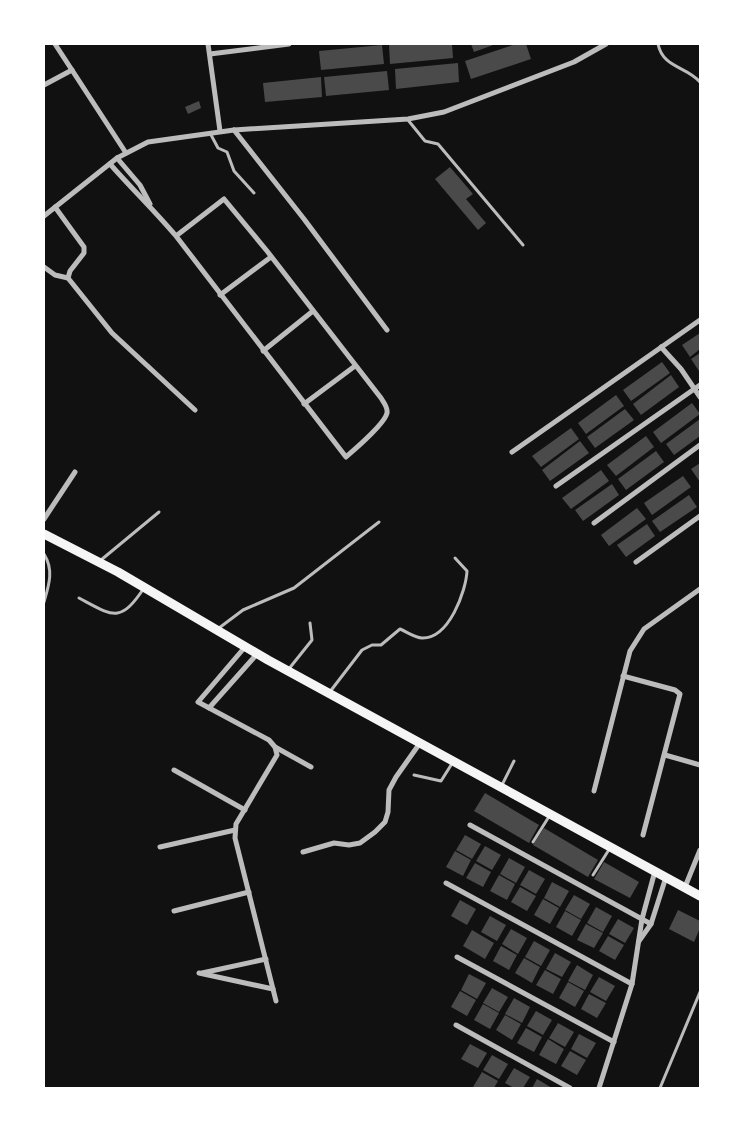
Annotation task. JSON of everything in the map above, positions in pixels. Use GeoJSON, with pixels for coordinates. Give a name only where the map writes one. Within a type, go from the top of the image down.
{"type":"FeatureCollection","features":[{"type":"Feature","properties":{"kind":"main road"},"geometry":{"type":"LineString","coordinates":[[44,534],[144,588],[256,654],[700,896]]}},
{"type":"Feature","properties":{"kind":"street"},"geometry":{"type":"LineString","coordinates":[[55,44],[126,153]]}},
{"type":"Feature","properties":{"kind":"street"},"geometry":{"type":"LineString","coordinates":[[208,44],[220,131]]}},
{"type":"Feature","properties":{"kind":"street"},"geometry":{"type":"LineString","coordinates":[[210,54],[289,44]]}},
{"type":"Feature","properties":{"kind":"street"},"geometry":{"type":"LineString","coordinates":[[44,216],[117,158],[148,142],[220,131],[408,119],[444,112],[574,62],[606,44]]}},
{"type":"Feature","properties":{"kind":"street"},"geometry":{"type":"LineString","coordinates":[[44,85],[72,70]]}},
{"type":"Feature","properties":{"kind":"street"},"geometry":{"type":"LineString","coordinates":[[234,130],[387,330]]}},
{"type":"Feature","properties":{"kind":"street"},"geometry":{"type":"LineString","coordinates":[[117,158],[140,184],[153,209]]}},
{"type":"Feature","properties":{"kind":"street"},"geometry":{"type":"LineString","coordinates":[[110,164],[176,236],[346,457],[362,444],[385,418],[388,411],[381,398],[224,199],[176,236]]}},
{"type":"Feature","properties":{"kind":"street"},"geometry":{"type":"LineString","coordinates":[[55,207],[84,246],[84,253],[70,272],[68,278]]}},
{"type":"Feature","properties":{"kind":"street"},"geometry":{"type":"LineString","coordinates":[[220,295],[271,257]]}},
{"type":"Feature","properties":{"kind":"street"},"geometry":{"type":"LineString","coordinates":[[44,268],[55,275],[68,278],[112,332],[195,410]]}},
{"type":"Feature","properties":{"kind":"street"},"geometry":{"type":"LineString","coordinates":[[263,350],[313,311]]}},
{"type":"Feature","properties":{"kind":"street"},"geometry":{"type":"LineString","coordinates":[[512,452],[700,320]]}},
{"type":"Feature","properties":{"kind":"street"},"geometry":{"type":"LineString","coordinates":[[661,347],[681,369],[700,397]]}},
{"type":"Feature","properties":{"kind":"street"},"geometry":{"type":"LineString","coordinates":[[304,404],[355,366]]}},
{"type":"Feature","properties":{"kind":"street"},"geometry":{"type":"LineString","coordinates":[[556,486],[700,385]]}},
{"type":"Feature","properties":{"kind":"street"},"geometry":{"type":"LineString","coordinates":[[594,523],[700,445]]}},
{"type":"Feature","properties":{"kind":"street"},"geometry":{"type":"LineString","coordinates":[[44,519],[75,472]]}},
{"type":"Feature","properties":{"kind":"street"},"geometry":{"type":"LineString","coordinates":[[636,562],[700,516]]}},
{"type":"Feature","properties":{"kind":"street"},"geometry":{"type":"LineString","coordinates":[[594,791],[630,651],[644,629],[700,589]]}},
{"type":"Feature","properties":{"kind":"street"},"geometry":{"type":"LineString","coordinates":[[245,647],[198,702],[269,740],[275,747],[311,767]]}},
{"type":"Feature","properties":{"kind":"street"},"geometry":{"type":"LineString","coordinates":[[209,708],[256,654]]}},
{"type":"Feature","properties":{"kind":"street"},"geometry":{"type":"LineString","coordinates":[[623,676],[675,690],[680,694],[643,835]]}},
{"type":"Feature","properties":{"kind":"street"},"geometry":{"type":"LineString","coordinates":[[304,852],[334,843],[349,845],[360,843],[375,832],[385,822],[387,817],[389,790],[420,743]]}},
{"type":"Feature","properties":{"kind":"street"},"geometry":{"type":"LineString","coordinates":[[275,747],[277,755],[274,762],[236,824],[235,838],[276,1001]]}},
{"type":"Feature","properties":{"kind":"street"},"geometry":{"type":"LineString","coordinates":[[665,755],[700,765]]}},
{"type":"Feature","properties":{"kind":"street"},"geometry":{"type":"LineString","coordinates":[[174,770],[244,810]]}},
{"type":"Feature","properties":{"kind":"street"},"geometry":{"type":"LineString","coordinates":[[470,824],[651,924]]}},
{"type":"Feature","properties":{"kind":"street"},"geometry":{"type":"LineString","coordinates":[[160,847],[235,830]]}},
{"type":"Feature","properties":{"kind":"street"},"geometry":{"type":"LineString","coordinates":[[684,887],[700,850]]}},
{"type":"Feature","properties":{"kind":"street"},"geometry":{"type":"LineString","coordinates":[[599,1088],[632,984],[642,919],[655,871]]}},
{"type":"Feature","properties":{"kind":"street"},"geometry":{"type":"LineString","coordinates":[[639,942],[651,924],[666,877]]}},
{"type":"Feature","properties":{"kind":"street"},"geometry":{"type":"LineString","coordinates":[[446,883],[632,984]]}},
{"type":"Feature","properties":{"kind":"street"},"geometry":{"type":"LineString","coordinates":[[174,911],[249,892]]}},
{"type":"Feature","properties":{"kind":"street"},"geometry":{"type":"LineString","coordinates":[[457,957],[614,1042]]}},
{"type":"Feature","properties":{"kind":"street"},"geometry":{"type":"LineString","coordinates":[[266,959],[199,974],[273,989]]}},
{"type":"Feature","properties":{"kind":"street"},"geometry":{"type":"LineString","coordinates":[[456,1025],[570,1088]]}},
{"type":"Feature","properties":{"kind":"lane"},"geometry":{"type":"LineString","coordinates":[[658,44],[660,53],[672,64],[694,75],[700,82]]}},
{"type":"Feature","properties":{"kind":"lane"},"geometry":{"type":"LineString","coordinates":[[408,119],[425,141],[438,144],[523,245]]}},
{"type":"Feature","properties":{"kind":"lane"},"geometry":{"type":"LineString","coordinates":[[210,133],[218,148],[227,152],[234,171],[254,193]]}},
{"type":"Feature","properties":{"kind":"lane"},"geometry":{"type":"LineString","coordinates":[[98,562],[159,512]]}},
{"type":"Feature","properties":{"kind":"lane"},"geometry":{"type":"LineString","coordinates":[[217,630],[243,610],[294,588],[378,522]]}},
{"type":"Feature","properties":{"kind":"lane"},"geometry":{"type":"LineString","coordinates":[[44,554],[50,571],[50,582],[44,602]]}},
{"type":"Feature","properties":{"kind":"lane"},"geometry":{"type":"LineString","coordinates":[[329,694],[362,650],[372,645],[381,645],[400,629],[423,638],[446,626],[463,596],[466,583],[467,570],[455,558]]}},
{"type":"Feature","properties":{"kind":"lane"},"geometry":{"type":"LineString","coordinates":[[79,598],[108,613],[116,614],[127,610],[144,588]]}},
{"type":"Feature","properties":{"kind":"lane"},"geometry":{"type":"LineString","coordinates":[[287,671],[312,640],[310,623]]}},
{"type":"Feature","properties":{"kind":"lane"},"geometry":{"type":"LineString","coordinates":[[414,775],[441,781],[454,761]]}},
{"type":"Feature","properties":{"kind":"lane"},"geometry":{"type":"LineString","coordinates":[[501,787],[514,761]]}},
{"type":"Feature","properties":{"kind":"lane"},"geometry":{"type":"LineString","coordinates":[[533,842],[550,814]]}},
{"type":"Feature","properties":{"kind":"lane"},"geometry":{"type":"LineString","coordinates":[[593,875],[610,847]]}},
{"type":"Feature","properties":{"kind":"lane"},"geometry":{"type":"LineString","coordinates":[[660,1088],[700,992]]}},
{"type":"Feature","properties":{"kind":"building"},"geometry":{"type":"Polygon","coordinates":[[[452,44],[453,58],[390,64],[389,45],[452,44]]]}},
{"type":"Feature","properties":{"kind":"building"},"geometry":{"type":"Polygon","coordinates":[[[471,44],[496,44],[474,52],[471,44]]]}},
{"type":"Feature","properties":{"kind":"building"},"geometry":{"type":"Polygon","coordinates":[[[516,44],[526,44],[531,59],[471,79],[465,61],[516,44]]]}},
{"type":"Feature","properties":{"kind":"building"},"geometry":{"type":"Polygon","coordinates":[[[382,45],[384,64],[321,70],[319,51],[382,45]]]}},
{"type":"Feature","properties":{"kind":"building"},"geometry":{"type":"Polygon","coordinates":[[[458,63],[459,82],[396,89],[395,69],[458,63]]]}},
{"type":"Feature","properties":{"kind":"building"},"geometry":{"type":"Polygon","coordinates":[[[387,71],[389,90],[326,96],[324,77],[387,71]]]}},
{"type":"Feature","properties":{"kind":"building"},"geometry":{"type":"Polygon","coordinates":[[[321,77],[322,97],[265,102],[263,83],[321,77]]]}},
{"type":"Feature","properties":{"kind":"building"},"geometry":{"type":"Polygon","coordinates":[[[199,101],[201,108],[188,114],[185,107],[199,101]]]}},
{"type":"Feature","properties":{"kind":"building"},"geometry":{"type":"Polygon","coordinates":[[[450,167],[473,194],[466,199],[486,223],[478,230],[435,179],[450,167]]]}},
{"type":"Feature","properties":{"kind":"building"},"geometry":{"type":"Polygon","coordinates":[[[700,333],[700,349],[690,357],[682,345],[700,333]]]}},
{"type":"Feature","properties":{"kind":"building"},"geometry":{"type":"Polygon","coordinates":[[[700,353],[700,370],[699,371],[691,359],[700,353]]]}},
{"type":"Feature","properties":{"kind":"building"},"geometry":{"type":"Polygon","coordinates":[[[662,362],[670,373],[631,401],[623,390],[662,362]]]}},
{"type":"Feature","properties":{"kind":"building"},"geometry":{"type":"Polygon","coordinates":[[[671,375],[679,387],[641,415],[633,404],[671,375]]]}},
{"type":"Feature","properties":{"kind":"building"},"geometry":{"type":"Polygon","coordinates":[[[616,395],[624,406],[586,434],[578,423],[616,395]]]}},
{"type":"Feature","properties":{"kind":"building"},"geometry":{"type":"Polygon","coordinates":[[[692,403],[700,414],[661,443],[653,432],[692,403]]]}},
{"type":"Feature","properties":{"kind":"building"},"geometry":{"type":"Polygon","coordinates":[[[625,409],[634,420],[595,448],[587,437],[625,409]]]}},
{"type":"Feature","properties":{"kind":"building"},"geometry":{"type":"Polygon","coordinates":[[[700,419],[700,436],[674,455],[666,444],[700,419]]]}},
{"type":"Feature","properties":{"kind":"building"},"geometry":{"type":"Polygon","coordinates":[[[571,428],[579,439],[541,467],[532,456],[571,428]]]}},
{"type":"Feature","properties":{"kind":"building"},"geometry":{"type":"Polygon","coordinates":[[[646,436],[654,447],[616,476],[607,465],[646,436]]]}},
{"type":"Feature","properties":{"kind":"building"},"geometry":{"type":"Polygon","coordinates":[[[580,441],[589,453],[550,481],[542,470],[580,441]]]}},
{"type":"Feature","properties":{"kind":"building"},"geometry":{"type":"Polygon","coordinates":[[[656,451],[664,462],[626,490],[618,479],[656,451]]]}},
{"type":"Feature","properties":{"kind":"building"},"geometry":{"type":"Polygon","coordinates":[[[700,463],[700,482],[691,469],[700,463]]]}},
{"type":"Feature","properties":{"kind":"building"},"geometry":{"type":"Polygon","coordinates":[[[601,470],[609,481],[571,509],[562,498],[601,470]]]}},
{"type":"Feature","properties":{"kind":"building"},"geometry":{"type":"Polygon","coordinates":[[[683,476],[691,487],[652,515],[644,503],[683,476]]]}},
{"type":"Feature","properties":{"kind":"building"},"geometry":{"type":"Polygon","coordinates":[[[612,484],[619,495],[583,521],[575,510],[612,484]]]}},
{"type":"Feature","properties":{"kind":"building"},"geometry":{"type":"Polygon","coordinates":[[[689,495],[697,507],[660,532],[652,521],[689,495]]]}},
{"type":"Feature","properties":{"kind":"building"},"geometry":{"type":"Polygon","coordinates":[[[637,508],[646,519],[609,546],[601,535],[637,508]]]}},
{"type":"Feature","properties":{"kind":"building"},"geometry":{"type":"Polygon","coordinates":[[[647,524],[655,536],[626,557],[617,545],[647,524]]]}},
{"type":"Feature","properties":{"kind":"building"},"geometry":{"type":"Polygon","coordinates":[[[485,793],[539,825],[529,843],[474,811],[485,793]]]}},
{"type":"Feature","properties":{"kind":"building"},"geometry":{"type":"Polygon","coordinates":[[[544,828],[598,860],[588,877],[533,845],[544,828]]]}},
{"type":"Feature","properties":{"kind":"building"},"geometry":{"type":"Polygon","coordinates":[[[465,835],[481,844],[472,859],[456,850],[465,835]]]}},
{"type":"Feature","properties":{"kind":"building"},"geometry":{"type":"Polygon","coordinates":[[[485,846],[501,855],[492,870],[476,861],[485,846]]]}},
{"type":"Feature","properties":{"kind":"building"},"geometry":{"type":"Polygon","coordinates":[[[455,851],[471,860],[463,876],[446,867],[455,851]]]}},
{"type":"Feature","properties":{"kind":"building"},"geometry":{"type":"Polygon","coordinates":[[[509,858],[525,867],[516,883],[500,874],[509,858]]]}},
{"type":"Feature","properties":{"kind":"building"},"geometry":{"type":"Polygon","coordinates":[[[604,862],[639,882],[630,898],[594,879],[604,862]]]}},
{"type":"Feature","properties":{"kind":"building"},"geometry":{"type":"Polygon","coordinates":[[[475,863],[491,872],[483,887],[466,878],[475,863]]]}},
{"type":"Feature","properties":{"kind":"building"},"geometry":{"type":"Polygon","coordinates":[[[529,870],[545,879],[536,894],[520,885],[529,870]]]}},
{"type":"Feature","properties":{"kind":"building"},"geometry":{"type":"Polygon","coordinates":[[[499,875],[515,884],[507,900],[490,891],[499,875]]]}},
{"type":"Feature","properties":{"kind":"building"},"geometry":{"type":"Polygon","coordinates":[[[552,882],[569,891],[560,907],[544,898],[552,882]]]}},
{"type":"Feature","properties":{"kind":"building"},"geometry":{"type":"Polygon","coordinates":[[[520,887],[536,896],[527,911],[511,902],[520,887]]]}},
{"type":"Feature","properties":{"kind":"building"},"geometry":{"type":"Polygon","coordinates":[[[574,895],[590,904],[581,919],[565,910],[574,895]]]}},
{"type":"Feature","properties":{"kind":"building"},"geometry":{"type":"Polygon","coordinates":[[[543,899],[559,908],[550,924],[534,915],[543,899]]]}},
{"type":"Feature","properties":{"kind":"building"},"geometry":{"type":"Polygon","coordinates":[[[460,900],[476,909],[467,925],[451,916],[460,900]]]}},
{"type":"Feature","properties":{"kind":"building"},"geometry":{"type":"Polygon","coordinates":[[[596,907],[612,916],[603,932],[587,923],[596,907]]]}},
{"type":"Feature","properties":{"kind":"building"},"geometry":{"type":"Polygon","coordinates":[[[678,910],[700,921],[700,928],[694,942],[669,929],[678,910]]]}},
{"type":"Feature","properties":{"kind":"building"},"geometry":{"type":"Polygon","coordinates":[[[565,911],[581,920],[572,936],[556,927],[565,911]]]}},
{"type":"Feature","properties":{"kind":"building"},"geometry":{"type":"Polygon","coordinates":[[[490,916],[506,925],[497,941],[481,932],[490,916]]]}},
{"type":"Feature","properties":{"kind":"building"},"geometry":{"type":"Polygon","coordinates":[[[618,919],[634,928],[625,943],[609,934],[618,919]]]}},
{"type":"Feature","properties":{"kind":"building"},"geometry":{"type":"Polygon","coordinates":[[[586,924],[603,933],[594,948],[577,940],[586,924]]]}},
{"type":"Feature","properties":{"kind":"building"},"geometry":{"type":"Polygon","coordinates":[[[511,929],[527,938],[518,954],[502,944],[511,929]]]}},
{"type":"Feature","properties":{"kind":"building"},"geometry":{"type":"Polygon","coordinates":[[[472,930],[494,943],[485,959],[463,946],[472,930]]]}},
{"type":"Feature","properties":{"kind":"building"},"geometry":{"type":"Polygon","coordinates":[[[608,936],[624,945],[615,960],[599,951],[608,936]]]}},
{"type":"Feature","properties":{"kind":"building"},"geometry":{"type":"Polygon","coordinates":[[[534,941],[550,950],[541,966],[525,957],[534,941]]]}},
{"type":"Feature","properties":{"kind":"building"},"geometry":{"type":"Polygon","coordinates":[[[501,946],[517,955],[509,970],[493,961],[501,946]]]}},
{"type":"Feature","properties":{"kind":"building"},"geometry":{"type":"Polygon","coordinates":[[[555,953],[571,962],[562,977],[546,969],[555,953]]]}},
{"type":"Feature","properties":{"kind":"building"},"geometry":{"type":"Polygon","coordinates":[[[524,958],[540,967],[532,983],[515,973],[524,958]]]}},
{"type":"Feature","properties":{"kind":"building"},"geometry":{"type":"Polygon","coordinates":[[[577,965],[593,975],[585,990],[568,981],[577,965]]]}},
{"type":"Feature","properties":{"kind":"building"},"geometry":{"type":"Polygon","coordinates":[[[545,970],[561,979],[553,994],[536,985],[545,970]]]}},
{"type":"Feature","properties":{"kind":"building"},"geometry":{"type":"Polygon","coordinates":[[[469,974],[486,983],[477,999],[461,990],[469,974]]]}},
{"type":"Feature","properties":{"kind":"building"},"geometry":{"type":"Polygon","coordinates":[[[599,977],[615,986],[606,1001],[590,992],[599,977]]]}},
{"type":"Feature","properties":{"kind":"building"},"geometry":{"type":"Polygon","coordinates":[[[568,982],[584,991],[575,1007],[559,998],[568,982]]]}},
{"type":"Feature","properties":{"kind":"building"},"geometry":{"type":"Polygon","coordinates":[[[492,988],[508,997],[499,1012],[483,1003],[492,988]]]}},
{"type":"Feature","properties":{"kind":"building"},"geometry":{"type":"Polygon","coordinates":[[[460,991],[476,1000],[467,1016],[451,1007],[460,991]]]}},
{"type":"Feature","properties":{"kind":"building"},"geometry":{"type":"Polygon","coordinates":[[[589,994],[606,1003],[597,1018],[581,1009],[589,994]]]}},
{"type":"Feature","properties":{"kind":"building"},"geometry":{"type":"Polygon","coordinates":[[[514,998],[530,1007],[522,1023],[505,1014],[514,998]]]}},
{"type":"Feature","properties":{"kind":"building"},"geometry":{"type":"Polygon","coordinates":[[[483,1004],[499,1013],[490,1029],[474,1020],[483,1004]]]}},
{"type":"Feature","properties":{"kind":"building"},"geometry":{"type":"Polygon","coordinates":[[[536,1011],[552,1020],[543,1035],[527,1026],[536,1011]]]}},
{"type":"Feature","properties":{"kind":"building"},"geometry":{"type":"Polygon","coordinates":[[[505,1015],[521,1024],[512,1040],[496,1030],[505,1015]]]}},
{"type":"Feature","properties":{"kind":"building"},"geometry":{"type":"Polygon","coordinates":[[[558,1023],[574,1032],[565,1047],[549,1038],[558,1023]]]}},
{"type":"Feature","properties":{"kind":"building"},"geometry":{"type":"Polygon","coordinates":[[[526,1028],[542,1037],[534,1052],[517,1043],[526,1028]]]}},
{"type":"Feature","properties":{"kind":"building"},"geometry":{"type":"Polygon","coordinates":[[[579,1034],[596,1043],[587,1058],[571,1049],[579,1034]]]}},
{"type":"Feature","properties":{"kind":"building"},"geometry":{"type":"Polygon","coordinates":[[[548,1039],[564,1049],[556,1064],[539,1055],[548,1039]]]}},
{"type":"Feature","properties":{"kind":"building"},"geometry":{"type":"Polygon","coordinates":[[[470,1044],[487,1053],[478,1068],[461,1059],[470,1044]]]}},
{"type":"Feature","properties":{"kind":"building"},"geometry":{"type":"Polygon","coordinates":[[[570,1051],[586,1060],[577,1075],[561,1066],[570,1051]]]}},
{"type":"Feature","properties":{"kind":"building"},"geometry":{"type":"Polygon","coordinates":[[[492,1055],[508,1064],[499,1079],[483,1070],[492,1055]]]}},
{"type":"Feature","properties":{"kind":"building"},"geometry":{"type":"Polygon","coordinates":[[[514,1068],[530,1077],[523,1088],[514,1088],[505,1083],[514,1068]]]}},
{"type":"Feature","properties":{"kind":"building"},"geometry":{"type":"Polygon","coordinates":[[[482,1072],[498,1081],[494,1088],[473,1087],[482,1072]]]}},
{"type":"Feature","properties":{"kind":"building"},"geometry":{"type":"Polygon","coordinates":[[[537,1079],[552,1088],[532,1088],[537,1079]]]}}]}
